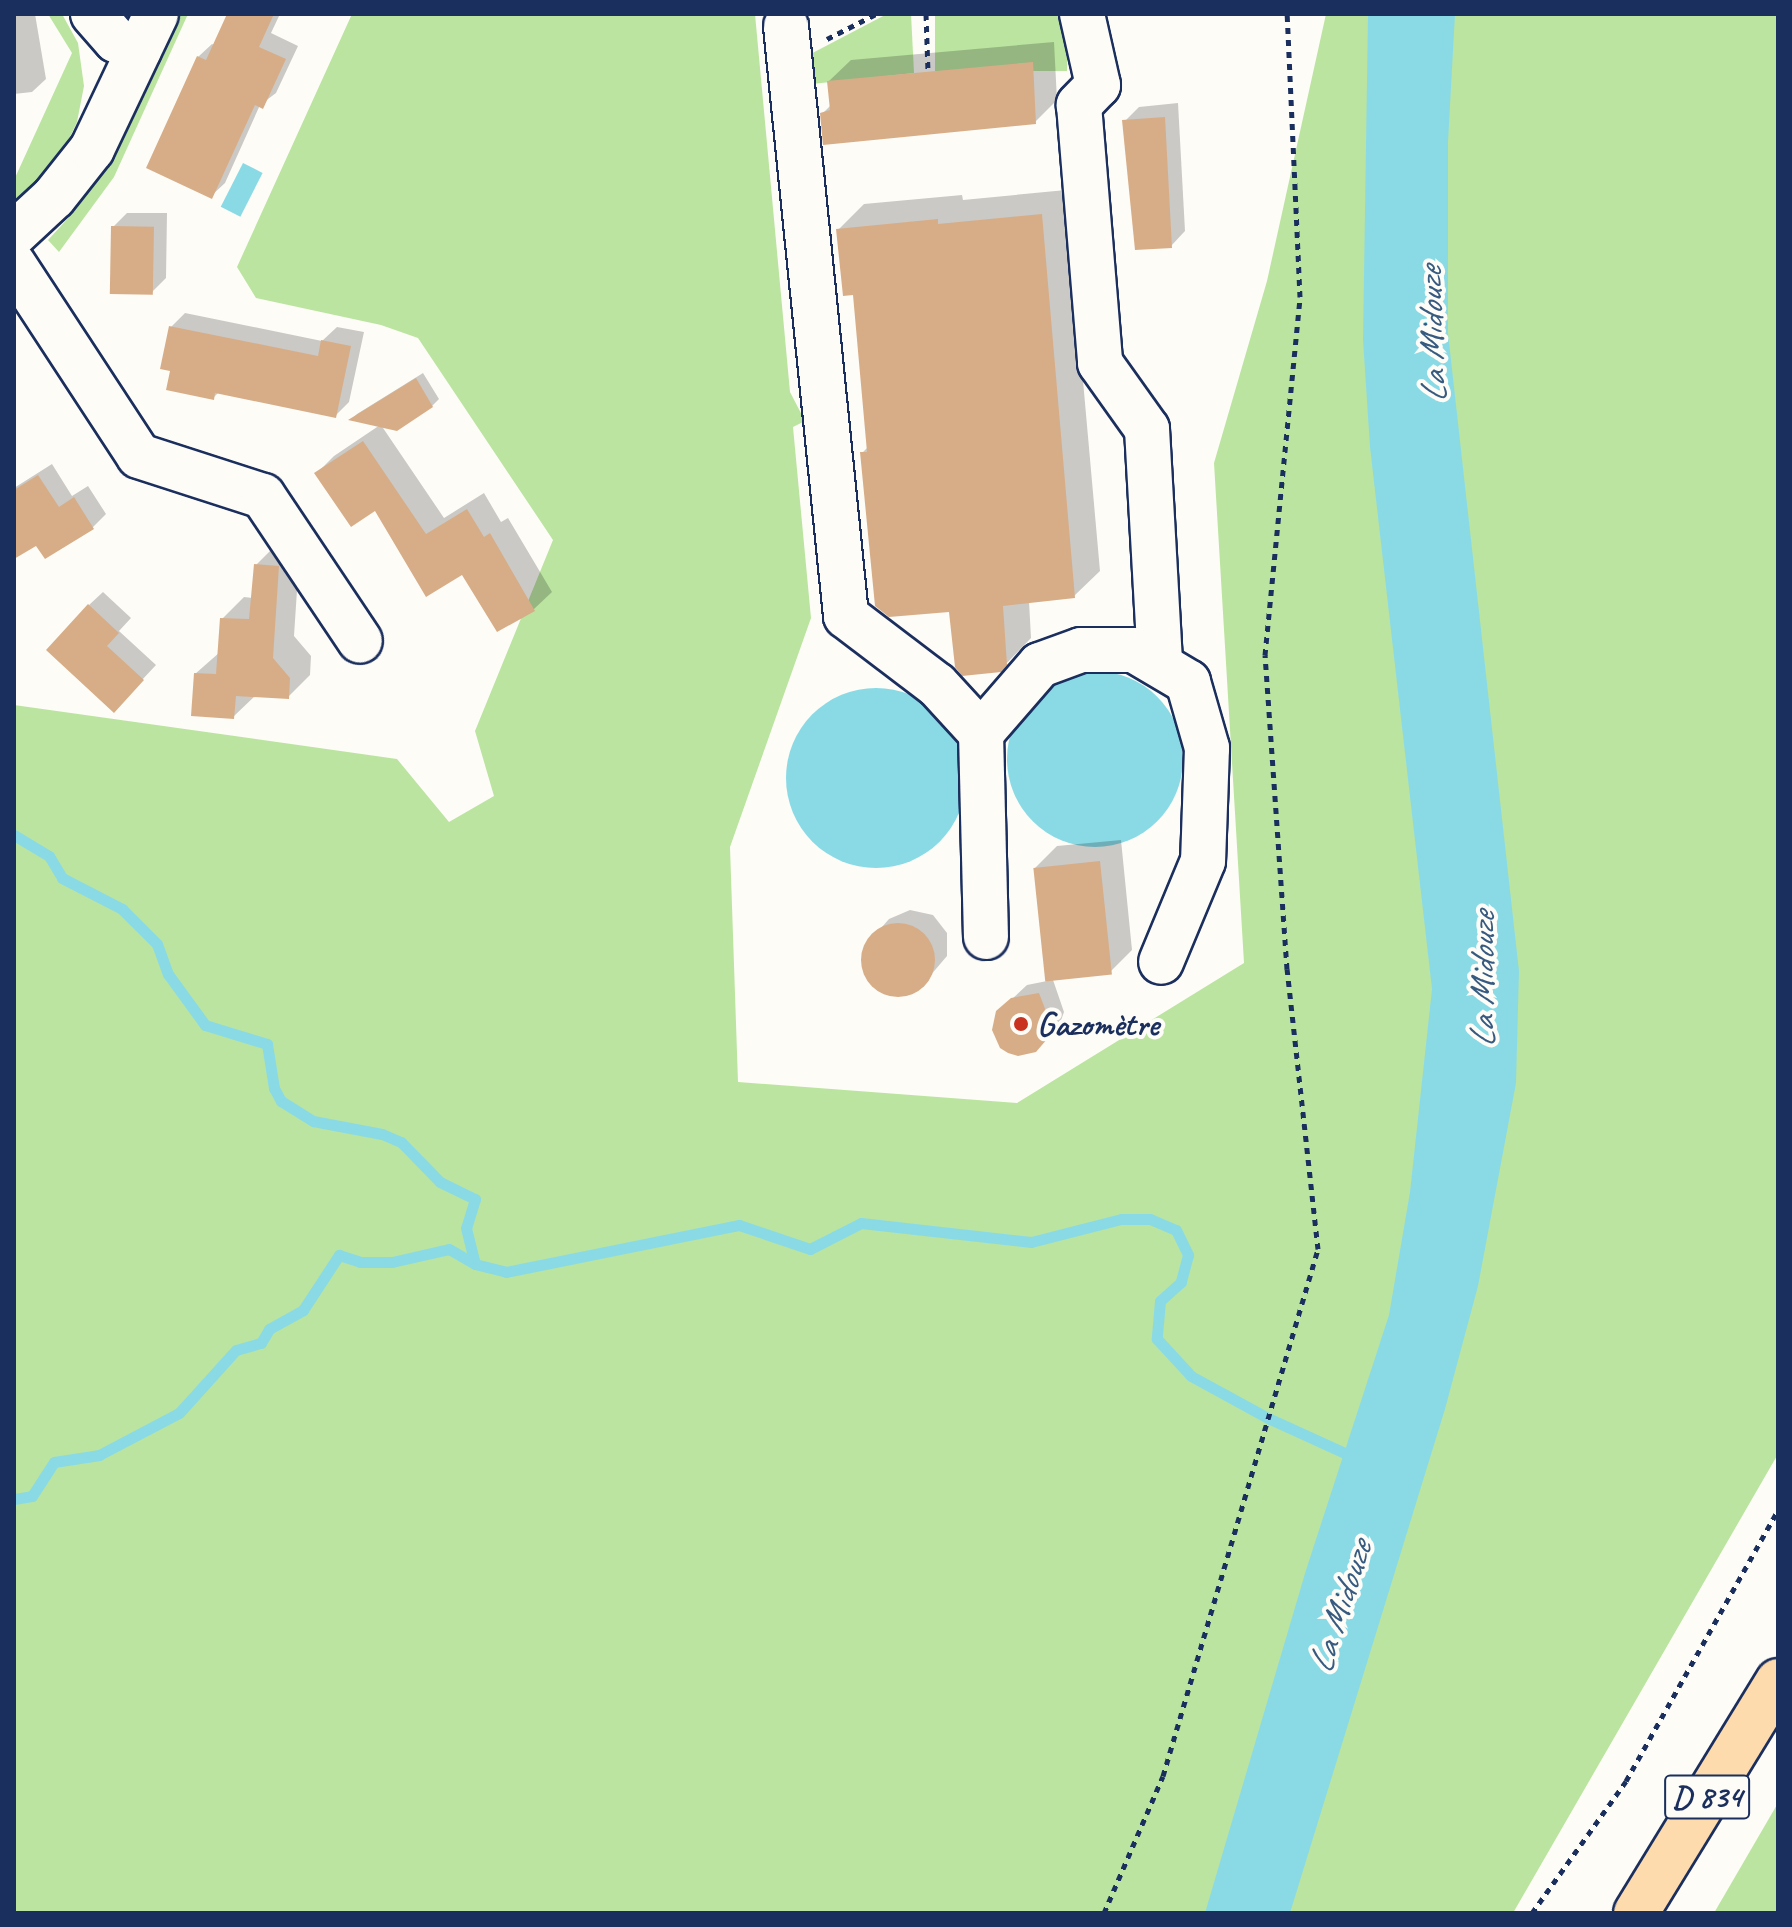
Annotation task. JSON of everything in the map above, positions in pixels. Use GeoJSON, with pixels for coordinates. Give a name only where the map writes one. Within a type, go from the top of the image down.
{"type":"FeatureCollection","features":[{"type":"Feature","properties":{"kind":"main road","name":"D 834"},"geometry":{"type":"LineString","coordinates":[[1636,1913],[1778,1681]]}},
{"type":"Feature","properties":{"kind":"street"},"geometry":{"type":"LineString","coordinates":[[93,14],[116,40],[147,32]]}},
{"type":"Feature","properties":{"kind":"street"},"geometry":{"type":"LineString","coordinates":[[1082,14],[1098,85],[1079,105],[1100,363],[1147,429],[1160,664]]}},
{"type":"Feature","properties":{"kind":"street"},"geometry":{"type":"LineString","coordinates":[[786,26],[846,616],[937,685],[981,733],[986,937]]}},
{"type":"Feature","properties":{"kind":"street"},"geometry":{"type":"LineString","coordinates":[[14,234],[54,197],[92,149],[147,32]]}},
{"type":"Feature","properties":{"kind":"street"},"geometry":{"type":"LineString","coordinates":[[14,265],[139,456],[263,496],[360,641]]}},
{"type":"Feature","properties":{"kind":"street"},"geometry":{"type":"LineString","coordinates":[[981,733],[1040,665],[1081,650],[1134,650],[1188,682],[1207,748],[1203,861],[1161,962]]}},
{"type":"Feature","properties":{"kind":"path"},"geometry":{"type":"LineString","coordinates":[[926,14],[928,72]]}},
{"type":"Feature","properties":{"kind":"path"},"geometry":{"type":"LineString","coordinates":[[1104,1913],[1163,1776],[1318,1249],[1287,969],[1265,655],[1300,297],[1287,14]]}},
{"type":"Feature","properties":{"kind":"path"},"geometry":{"type":"LineString","coordinates":[[1532,1913],[1626,1781],[1778,1510]]}},
{"type":"Feature","properties":{"kind":"green space"},"geometry":{"type":"Polygon","coordinates":[[[48,14],[62,14],[78,43],[84,86],[77,122],[64,150],[38,185],[14,208],[14,180],[72,53],[48,14]]]}},
{"type":"Feature","properties":{"kind":"green space"},"geometry":{"type":"Polygon","coordinates":[[[167,14],[188,14],[114,177],[59,252],[48,240],[72,214],[99,170],[167,14]]]}},
{"type":"Feature","properties":{"kind":"green space"},"geometry":{"type":"Polygon","coordinates":[[[352,14],[755,14],[790,392],[805,421],[793,427],[811,618],[730,847],[738,1082],[1017,1103],[1244,963],[1214,463],[1267,281],[1326,14],[1778,14],[1778,1454],[1513,1913],[14,1913],[14,705],[397,759],[449,822],[494,796],[475,731],[553,540],[418,338],[381,325],[256,298],[237,267],[352,14]]]}},
{"type":"Feature","properties":{"kind":"green space"},"geometry":{"type":"Polygon","coordinates":[[[887,14],[911,14],[914,73],[812,84],[803,58],[887,14]]]}},
{"type":"Feature","properties":{"kind":"green space"},"geometry":{"type":"Polygon","coordinates":[[[935,14],[1067,14],[1067,71],[935,71],[935,14]]]}},
{"type":"Feature","properties":{"kind":"green space"},"geometry":{"type":"Polygon","coordinates":[[[1778,1803],[1778,1913],[1714,1913],[1778,1803]]]}},
{"type":"Feature","properties":{"kind":"water","name":"La Midouze"},"geometry":{"type":"Polygon","coordinates":[[[1368,14],[1455,14],[1448,142],[1448,333],[1519,971],[1516,1083],[1478,1286],[1445,1409],[1290,1913],[1205,1913],[1306,1570],[1389,1315],[1410,1192],[1432,989],[1370,447],[1363,340],[1368,14]]]}},
{"type":"Feature","properties":{"kind":"water"},"geometry":{"type":"Polygon","coordinates":[[[243,163],[263,173],[240,217],[221,207],[243,163]]]}},
{"type":"Feature","properties":{"kind":"water"},"geometry":{"type":"Polygon","coordinates":[[[1095,671],[1129,678],[1157,697],[1176,725],[1183,759],[1176,793],[1157,821],[1129,840],[1095,847],[1061,840],[1033,821],[1014,793],[1007,759],[1014,725],[1033,697],[1061,678],[1095,671]]]}},
{"type":"Feature","properties":{"kind":"water"},"geometry":{"type":"Polygon","coordinates":[[[876,688],[910,695],[940,714],[959,744],[966,778],[959,812],[940,842],[910,861],[876,868],[842,861],[812,842],[793,812],[786,778],[793,744],[812,714],[842,695],[876,688]]]}},
{"type":"Feature","properties":{"kind":"building"},"geometry":{"type":"Polygon","coordinates":[[[227,14],[274,14],[259,47],[286,59],[263,109],[255,105],[212,199],[146,168],[197,56],[206,60],[227,14]]]}},
{"type":"Feature","properties":{"kind":"building"},"geometry":{"type":"Polygon","coordinates":[[[1033,62],[1036,124],[823,145],[820,113],[830,110],[827,81],[1033,62]]]}},
{"type":"Feature","properties":{"kind":"building"},"geometry":{"type":"Polygon","coordinates":[[[1165,117],[1172,248],[1135,250],[1122,120],[1165,117]]]}},
{"type":"Feature","properties":{"kind":"building"},"geometry":{"type":"Polygon","coordinates":[[[1042,214],[1075,598],[1003,606],[1007,665],[1001,672],[962,676],[955,667],[949,612],[889,617],[875,606],[860,452],[867,452],[853,295],[843,296],[836,229],[938,219],[938,224],[1042,214]]]}},
{"type":"Feature","properties":{"kind":"building"},"geometry":{"type":"Polygon","coordinates":[[[111,226],[154,227],[153,295],[110,294],[111,226]]]}},
{"type":"Feature","properties":{"kind":"building"},"geometry":{"type":"Polygon","coordinates":[[[169,326],[318,356],[321,340],[351,346],[336,418],[215,393],[214,400],[166,390],[170,371],[160,369],[169,326]]]}},
{"type":"Feature","properties":{"kind":"building"},"geometry":{"type":"Polygon","coordinates":[[[416,378],[433,407],[397,431],[348,420],[416,378]]]}},
{"type":"Feature","properties":{"kind":"building"},"geometry":{"type":"Polygon","coordinates":[[[363,441],[426,534],[467,509],[484,537],[490,533],[535,611],[497,632],[462,575],[426,597],[375,511],[351,527],[314,473],[363,441]]]}},
{"type":"Feature","properties":{"kind":"building"},"geometry":{"type":"Polygon","coordinates":[[[38,475],[59,507],[74,497],[94,529],[45,559],[36,546],[14,559],[14,490],[38,475]]]}},
{"type":"Feature","properties":{"kind":"building"},"geometry":{"type":"Polygon","coordinates":[[[254,564],[279,566],[273,658],[290,678],[289,699],[236,696],[234,719],[191,716],[194,673],[216,674],[220,618],[249,619],[254,564]]]}},
{"type":"Feature","properties":{"kind":"building"},"geometry":{"type":"Polygon","coordinates":[[[88,604],[119,633],[107,646],[144,680],[114,713],[46,650],[88,604]]]}},
{"type":"Feature","properties":{"kind":"building"},"geometry":{"type":"Polygon","coordinates":[[[1100,861],[1112,974],[1045,981],[1033,868],[1100,861]]]}},
{"type":"Feature","properties":{"kind":"building"},"geometry":{"type":"Polygon","coordinates":[[[898,923],[919,929],[929,939],[935,960],[929,981],[919,991],[898,997],[877,991],[867,981],[861,960],[867,939],[877,929],[898,923]]]}},
{"type":"Feature","properties":{"kind":"building","name":"Gazomètre"},"geometry":{"type":"Polygon","coordinates":[[[1039,993],[1049,1019],[1048,1038],[1036,1052],[1018,1056],[1008,1053],[1000,1048],[992,1030],[996,1011],[1011,998],[1039,993]]]}},
{"type":"Feature","properties":{"kind":"waterway"},"geometry":{"type":"LineString","coordinates":[[14,835],[49,856],[62,878],[122,909],[157,944],[168,974],[205,1025],[267,1044],[274,1088],[281,1101],[313,1121],[382,1134],[401,1142],[440,1182],[475,1199],[466,1228],[475,1264]]}},
{"type":"Feature","properties":{"kind":"waterway"},"geometry":{"type":"LineString","coordinates":[[14,1499],[32,1496],[54,1462],[99,1455],[179,1413],[236,1350],[261,1343],[269,1329],[303,1310],[339,1255],[360,1262],[392,1262],[449,1249],[475,1264],[506,1272],[739,1225],[810,1249],[861,1223],[1031,1242],[1121,1219],[1150,1219],[1176,1230],[1188,1255],[1181,1282],[1160,1301],[1157,1339],[1191,1376],[1270,1419],[1360,1460]]}},
{"type":"Feature","properties":{"kind":"place","name":"Gazomètre"},"geometry":{"type":"Point","coordinates":[1021,1024]}}]}
